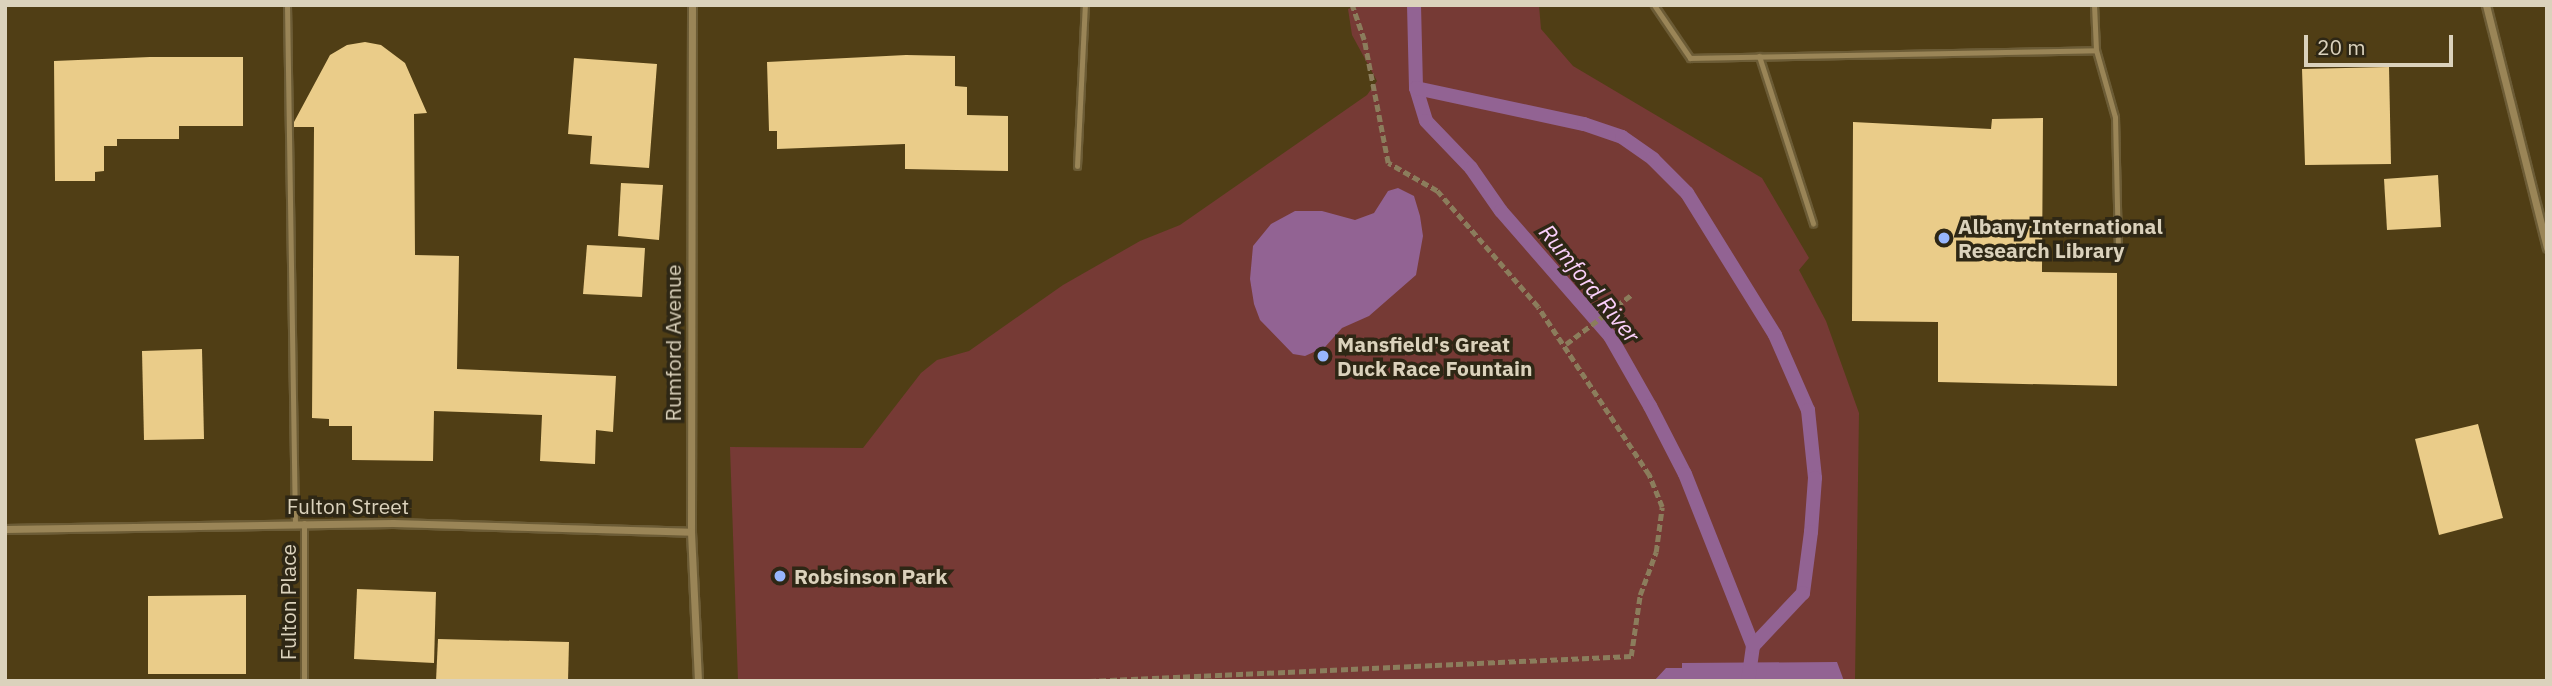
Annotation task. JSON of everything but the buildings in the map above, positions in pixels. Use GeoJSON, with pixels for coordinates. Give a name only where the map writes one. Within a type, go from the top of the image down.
{"type":"FeatureCollection","features":[{"type":"Feature","properties":{"kind":"street","name":"Rumford Avenue"},"geometry":{"type":"LineString","coordinates":[[692,5],[691,532],[698,681]]}},
{"type":"Feature","properties":{"kind":"street"},"geometry":{"type":"LineString","coordinates":[[2486,5],[2547,247]]}},
{"type":"Feature","properties":{"kind":"street","name":"Fulton Street"},"geometry":{"type":"LineString","coordinates":[[5,529],[304,523],[691,532]]}},
{"type":"Feature","properties":{"kind":"lane"},"geometry":{"type":"LineString","coordinates":[[287,5],[295,524]]}},
{"type":"Feature","properties":{"kind":"lane"},"geometry":{"type":"LineString","coordinates":[[1077,166],[1085,5]]}},
{"type":"Feature","properties":{"kind":"lane"},"geometry":{"type":"LineString","coordinates":[[1654,5],[1690,58],[2096,50]]}},
{"type":"Feature","properties":{"kind":"lane"},"geometry":{"type":"LineString","coordinates":[[2094,5],[2096,50],[2116,117],[2118,249]]}},
{"type":"Feature","properties":{"kind":"lane"},"geometry":{"type":"LineString","coordinates":[[1759,57],[1813,223]]}},
{"type":"Feature","properties":{"kind":"lane","name":"Fulton Place"},"geometry":{"type":"LineString","coordinates":[[304,523],[304,681]]}},
{"type":"Feature","properties":{"kind":"path"},"geometry":{"type":"LineString","coordinates":[[1090,681],[1631,656],[1640,595],[1656,552],[1662,507],[1649,475],[1566,344],[1437,191],[1388,163],[1364,40],[1352,5]]}},
{"type":"Feature","properties":{"kind":"path"},"geometry":{"type":"LineString","coordinates":[[1566,344],[1631,295]]}},
{"type":"Feature","properties":{"kind":"shaded area"},"geometry":{"type":"Polygon","coordinates":[[[1358,5],[1539,5],[1541,29],[1573,66],[1762,178],[1809,258],[1799,270],[1826,321],[1859,413],[1855,681],[738,681],[730,447],[863,448],[921,373],[937,360],[969,351],[1063,285],[1140,241],[1180,225],[1367,95],[1377,81],[1352,35],[1348,9],[1358,5]]]}},
{"type":"Feature","properties":{"kind":"shaded area"},"geometry":{"type":"Polygon","coordinates":[[[1398,188],[1414,196],[1420,216],[1423,236],[1416,275],[1369,316],[1342,328],[1325,347],[1305,356],[1293,354],[1260,320],[1254,304],[1250,279],[1253,246],[1271,224],[1295,211],[1322,211],[1355,220],[1374,213],[1388,191],[1398,188]]]}},
{"type":"Feature","properties":{"kind":"shaded area"},"geometry":{"type":"Polygon","coordinates":[[[1837,662],[1844,681],[1654,681],[1666,668],[1682,668],[1682,663],[1837,662]]]}},
{"type":"Feature","properties":{"kind":"waterway","name":"Rumford River"},"geometry":{"type":"LineString","coordinates":[[1414,5],[1416,88],[1426,121],[1471,168],[1501,211],[1610,336],[1685,474],[1753,646],[1748,681]]}},
{"type":"Feature","properties":{"kind":"waterway"},"geometry":{"type":"LineString","coordinates":[[1416,88],[1584,124],[1622,137],[1653,159],[1687,193],[1775,335],[1808,410],[1815,478],[1803,593],[1753,646]]}},
{"type":"Feature","properties":{"kind":"place","name":"Albany International Research Library"},"geometry":{"type":"Point","coordinates":[1944,238]}},
{"type":"Feature","properties":{"kind":"place","name":"Mansfield's Great Duck Race Fountain"},"geometry":{"type":"Point","coordinates":[1323,356]}},
{"type":"Feature","properties":{"kind":"place","name":"Robsinson Park"},"geometry":{"type":"Point","coordinates":[780,576]}}]}
